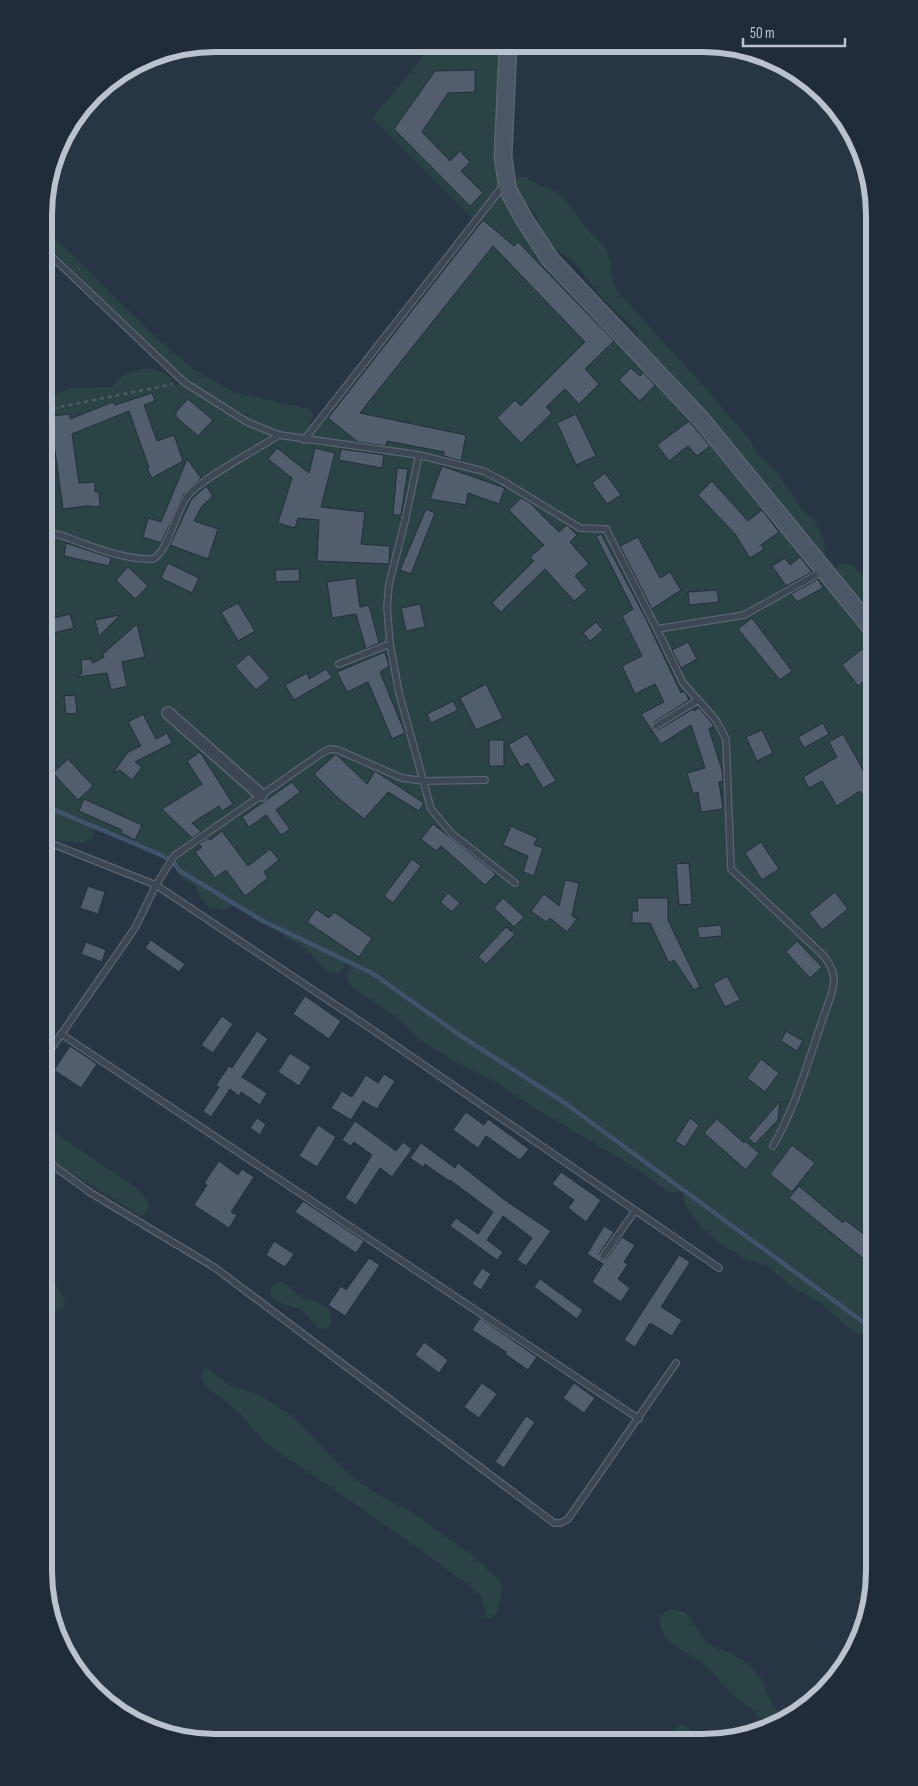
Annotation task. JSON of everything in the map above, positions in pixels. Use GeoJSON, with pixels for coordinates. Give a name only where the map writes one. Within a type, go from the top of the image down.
{"type":"FeatureCollection","features":[{"type":"Feature","properties":{"kind":"main road"},"geometry":{"type":"LineString","coordinates":[[508,52],[503,157],[506,182],[524,219],[550,259],[700,418],[866,621]]}},
{"type":"Feature","properties":{"kind":"street"},"geometry":{"type":"LineString","coordinates":[[168,713],[261,795]]}},
{"type":"Feature","properties":{"kind":"lane"},"geometry":{"type":"LineString","coordinates":[[304,440],[506,182]]}},
{"type":"Feature","properties":{"kind":"lane"},"geometry":{"type":"LineString","coordinates":[[53,258],[184,382],[247,422],[279,435],[419,455],[483,471],[580,528],[606,529],[658,629],[680,678],[716,720],[726,739],[731,869],[823,955],[833,971],[834,982],[831,995],[785,1126],[773,1146]]}},
{"type":"Feature","properties":{"kind":"lane"},"geometry":{"type":"LineString","coordinates":[[53,534],[59,534],[90,546],[153,560],[162,553],[181,507],[193,490],[279,435]]}},
{"type":"Feature","properties":{"kind":"lane"},"geometry":{"type":"LineString","coordinates":[[419,455],[389,584],[387,607],[390,644],[399,693],[429,804],[435,815],[452,834],[515,883]]}},
{"type":"Feature","properties":{"kind":"lane"},"geometry":{"type":"LineString","coordinates":[[658,629],[744,615],[824,570]]}},
{"type":"Feature","properties":{"kind":"lane"},"geometry":{"type":"LineString","coordinates":[[339,664],[390,644]]}},
{"type":"Feature","properties":{"kind":"lane"},"geometry":{"type":"LineString","coordinates":[[656,726],[698,700]]}},
{"type":"Feature","properties":{"kind":"lane"},"geometry":{"type":"LineString","coordinates":[[52,1047],[135,928],[156,886],[174,856],[295,770],[330,750],[361,758],[402,778],[424,781],[485,780]]}},
{"type":"Feature","properties":{"kind":"lane"},"geometry":{"type":"LineString","coordinates":[[53,844],[156,886],[367,1026],[719,1268]]}},
{"type":"Feature","properties":{"kind":"lane"},"geometry":{"type":"LineString","coordinates":[[61,1034],[639,1419]]}},
{"type":"Feature","properties":{"kind":"lane"},"geometry":{"type":"LineString","coordinates":[[52,1165],[91,1193],[214,1267],[554,1523],[561,1523],[568,1518],[639,1419],[676,1363]]}},
{"type":"Feature","properties":{"kind":"lane"},"geometry":{"type":"LineString","coordinates":[[603,1256],[635,1211]]}},
{"type":"Feature","properties":{"kind":"path"},"geometry":{"type":"LineString","coordinates":[[53,408],[184,382]]}},
{"type":"Feature","properties":{"kind":"green space"},"geometry":{"type":"Polygon","coordinates":[[[508,52],[503,157],[524,219],[633,346],[638,335],[635,329],[604,300],[571,259],[547,245],[536,215],[520,197],[515,185],[518,177],[527,177],[560,195],[603,245],[609,256],[616,290],[709,392],[749,439],[758,454],[778,474],[802,510],[814,520],[824,541],[825,556],[822,568],[866,623],[865,1333],[859,1334],[849,1328],[821,1303],[793,1288],[769,1267],[745,1259],[722,1245],[702,1228],[686,1207],[683,1197],[685,1193],[681,1190],[675,1193],[667,1191],[634,1167],[518,1098],[496,1082],[454,1061],[420,1040],[395,1016],[351,987],[346,977],[351,963],[346,961],[343,969],[338,974],[327,972],[307,950],[241,908],[234,906],[222,910],[209,907],[201,899],[195,886],[180,877],[172,861],[93,827],[94,837],[82,842],[76,843],[53,839],[53,396],[70,388],[111,387],[122,376],[136,370],[150,368],[163,372],[168,376],[173,382],[172,386],[183,383],[224,413],[251,416],[208,395],[169,366],[53,250],[53,237],[160,341],[196,371],[235,393],[311,409],[314,416],[309,424],[314,425],[475,221],[372,118],[427,53],[508,52]]]}},
{"type":"Feature","properties":{"kind":"green space"},"geometry":{"type":"Polygon","coordinates":[[[846,563],[855,568],[866,578],[866,612],[836,574],[835,569],[839,564],[846,563]]]}},
{"type":"Feature","properties":{"kind":"green space"},"geometry":{"type":"Polygon","coordinates":[[[52,1132],[135,1187],[150,1205],[144,1215],[139,1215],[52,1161],[52,1132]]]}},
{"type":"Feature","properties":{"kind":"green space"},"geometry":{"type":"Polygon","coordinates":[[[281,1281],[300,1296],[327,1308],[330,1312],[330,1327],[319,1328],[301,1310],[275,1299],[270,1294],[271,1286],[281,1281]]]}},
{"type":"Feature","properties":{"kind":"green space"},"geometry":{"type":"Polygon","coordinates":[[[52,1282],[56,1284],[66,1303],[62,1310],[52,1311],[52,1282]]]}},
{"type":"Feature","properties":{"kind":"green space"},"geometry":{"type":"Polygon","coordinates":[[[209,1368],[230,1386],[259,1395],[292,1416],[350,1475],[379,1495],[413,1513],[472,1555],[498,1579],[503,1587],[497,1613],[490,1619],[486,1617],[481,1596],[471,1587],[404,1538],[267,1444],[240,1414],[221,1397],[208,1389],[201,1378],[203,1369],[209,1368]]]}},
{"type":"Feature","properties":{"kind":"green space"},"geometry":{"type":"Polygon","coordinates":[[[673,1609],[686,1613],[706,1641],[715,1648],[732,1653],[751,1666],[762,1680],[769,1698],[780,1714],[762,1722],[753,1710],[726,1688],[709,1669],[668,1640],[660,1627],[660,1618],[665,1611],[673,1609]]]}},
{"type":"Feature","properties":{"kind":"green space"},"geometry":{"type":"Polygon","coordinates":[[[678,1726],[686,1726],[694,1734],[670,1734],[678,1726]]]}},
{"type":"Feature","properties":{"kind":"building"},"geometry":{"type":"Polygon","coordinates":[[[475,70],[475,92],[448,93],[422,132],[450,161],[460,151],[470,162],[461,171],[483,193],[470,206],[394,129],[435,71],[475,70]]]}},
{"type":"Feature","properties":{"kind":"building"},"geometry":{"type":"Polygon","coordinates":[[[483,220],[514,246],[518,242],[614,341],[585,369],[599,384],[579,404],[565,389],[546,407],[552,413],[521,443],[497,418],[515,400],[521,406],[585,342],[493,246],[360,413],[466,435],[461,461],[444,456],[444,452],[387,441],[386,446],[358,442],[328,418],[483,220]]]}},
{"type":"Feature","properties":{"kind":"building"},"geometry":{"type":"Polygon","coordinates":[[[631,368],[640,376],[643,372],[655,385],[640,401],[619,380],[631,368]]]}},
{"type":"Feature","properties":{"kind":"building"},"geometry":{"type":"Polygon","coordinates":[[[152,393],[155,401],[144,405],[157,441],[174,435],[183,461],[152,478],[147,469],[149,468],[129,411],[72,434],[79,483],[95,482],[95,492],[99,492],[100,507],[87,506],[63,509],[53,435],[53,416],[70,414],[70,419],[113,402],[115,405],[152,393]]]}},
{"type":"Feature","properties":{"kind":"building"},"geometry":{"type":"Polygon","coordinates":[[[188,399],[213,420],[198,436],[176,417],[176,412],[188,399]]]}},
{"type":"Feature","properties":{"kind":"building"},"geometry":{"type":"Polygon","coordinates":[[[576,414],[596,456],[576,465],[557,423],[576,414]]]}},
{"type":"Feature","properties":{"kind":"building"},"geometry":{"type":"Polygon","coordinates":[[[689,421],[710,446],[697,456],[688,446],[669,461],[657,445],[689,421]]]}},
{"type":"Feature","properties":{"kind":"building"},"geometry":{"type":"Polygon","coordinates":[[[277,448],[309,473],[315,448],[335,453],[321,507],[365,512],[361,544],[390,546],[389,564],[317,561],[319,520],[298,518],[295,528],[278,523],[292,478],[268,459],[277,448]]]}},
{"type":"Feature","properties":{"kind":"building"},"geometry":{"type":"Polygon","coordinates":[[[341,449],[384,455],[382,468],[339,460],[341,449]]]}},
{"type":"Feature","properties":{"kind":"building"},"geometry":{"type":"Polygon","coordinates":[[[187,459],[201,478],[183,495],[161,543],[143,537],[148,518],[161,522],[187,459]]]}},
{"type":"Feature","properties":{"kind":"building"},"geometry":{"type":"Polygon","coordinates":[[[442,466],[505,488],[499,504],[468,493],[466,505],[430,499],[442,466]]]}},
{"type":"Feature","properties":{"kind":"building"},"geometry":{"type":"Polygon","coordinates":[[[397,468],[408,469],[401,515],[393,515],[397,468]]]}},
{"type":"Feature","properties":{"kind":"building"},"geometry":{"type":"Polygon","coordinates":[[[605,473],[621,495],[607,504],[592,483],[605,473]]]}},
{"type":"Feature","properties":{"kind":"building"},"geometry":{"type":"Polygon","coordinates":[[[712,481],[748,521],[762,510],[779,532],[761,545],[764,549],[750,558],[735,534],[698,495],[712,481]]]}},
{"type":"Feature","properties":{"kind":"building"},"geometry":{"type":"Polygon","coordinates":[[[206,486],[213,496],[202,506],[194,521],[218,529],[208,559],[170,545],[191,500],[206,486]]]}},
{"type":"Feature","properties":{"kind":"building"},"geometry":{"type":"Polygon","coordinates":[[[521,498],[530,503],[559,532],[567,525],[577,535],[570,542],[589,564],[575,576],[587,590],[574,601],[545,569],[501,612],[492,603],[534,561],[530,557],[544,545],[509,510],[521,498]]]}},
{"type":"Feature","properties":{"kind":"building"},"geometry":{"type":"Polygon","coordinates":[[[426,509],[435,513],[411,574],[400,570],[426,509]]]}},
{"type":"Feature","properties":{"kind":"building"},"geometry":{"type":"Polygon","coordinates":[[[601,534],[645,617],[681,693],[684,691],[689,700],[654,722],[652,728],[658,730],[693,709],[694,711],[699,708],[714,726],[709,729],[722,770],[723,781],[719,782],[723,809],[701,812],[698,792],[693,794],[687,773],[705,768],[691,725],[661,744],[641,714],[664,702],[655,684],[635,694],[622,666],[642,656],[622,616],[633,609],[596,536],[601,534]]]}},
{"type":"Feature","properties":{"kind":"building"},"geometry":{"type":"Polygon","coordinates":[[[638,537],[660,578],[670,572],[681,590],[652,609],[620,546],[638,537]]]}},
{"type":"Feature","properties":{"kind":"building"},"geometry":{"type":"Polygon","coordinates":[[[66,543],[111,558],[109,566],[64,556],[66,543]]]}},
{"type":"Feature","properties":{"kind":"building"},"geometry":{"type":"Polygon","coordinates":[[[800,557],[812,572],[786,586],[772,566],[785,558],[790,565],[800,557]]]}},
{"type":"Feature","properties":{"kind":"building"},"geometry":{"type":"Polygon","coordinates":[[[168,563],[199,578],[192,593],[161,578],[168,563]]]}},
{"type":"Feature","properties":{"kind":"building"},"geometry":{"type":"Polygon","coordinates":[[[128,567],[148,586],[135,599],[116,580],[128,567]]]}},
{"type":"Feature","properties":{"kind":"building"},"geometry":{"type":"Polygon","coordinates":[[[299,569],[300,581],[276,582],[275,570],[299,569]]]}},
{"type":"Feature","properties":{"kind":"building"},"geometry":{"type":"Polygon","coordinates":[[[356,578],[360,607],[369,605],[379,643],[366,649],[356,614],[332,618],[327,582],[356,578]]]}},
{"type":"Feature","properties":{"kind":"building"},"geometry":{"type":"Polygon","coordinates":[[[818,579],[823,588],[797,602],[791,594],[818,579]]]}},
{"type":"Feature","properties":{"kind":"building"},"geometry":{"type":"Polygon","coordinates":[[[717,590],[719,602],[689,605],[688,592],[717,590]]]}},
{"type":"Feature","properties":{"kind":"building"},"geometry":{"type":"Polygon","coordinates":[[[238,603],[255,631],[238,641],[221,612],[238,603]]]}},
{"type":"Feature","properties":{"kind":"building"},"geometry":{"type":"Polygon","coordinates":[[[420,604],[425,627],[406,631],[401,608],[420,604]]]}},
{"type":"Feature","properties":{"kind":"building"},"geometry":{"type":"Polygon","coordinates":[[[70,614],[74,628],[53,633],[53,618],[70,614]]]}},
{"type":"Feature","properties":{"kind":"building"},"geometry":{"type":"Polygon","coordinates":[[[120,615],[99,636],[95,620],[120,615]]]}},
{"type":"Feature","properties":{"kind":"building"},"geometry":{"type":"Polygon","coordinates":[[[752,618],[792,671],[780,680],[738,629],[752,618]]]}},
{"type":"Feature","properties":{"kind":"building"},"geometry":{"type":"Polygon","coordinates":[[[596,622],[603,630],[590,641],[583,633],[596,622]]]}},
{"type":"Feature","properties":{"kind":"building"},"geometry":{"type":"Polygon","coordinates":[[[137,624],[145,657],[122,662],[127,686],[111,690],[107,673],[77,677],[82,673],[81,660],[90,659],[93,663],[104,657],[103,654],[137,624]]]}},
{"type":"Feature","properties":{"kind":"building"},"geometry":{"type":"Polygon","coordinates":[[[688,642],[697,659],[681,668],[672,650],[688,642]]]}},
{"type":"Feature","properties":{"kind":"building"},"geometry":{"type":"Polygon","coordinates":[[[862,649],[866,654],[866,680],[858,686],[842,665],[862,649]]]}},
{"type":"Feature","properties":{"kind":"building"},"geometry":{"type":"Polygon","coordinates":[[[385,652],[389,666],[380,672],[405,733],[392,739],[368,682],[347,692],[337,672],[385,652]]]}},
{"type":"Feature","properties":{"kind":"building"},"geometry":{"type":"Polygon","coordinates":[[[249,654],[270,678],[256,690],[235,666],[249,654]]]}},
{"type":"Feature","properties":{"kind":"building"},"geometry":{"type":"Polygon","coordinates":[[[326,669],[332,678],[294,700],[285,685],[307,673],[309,679],[326,669]]]}},
{"type":"Feature","properties":{"kind":"building"},"geometry":{"type":"Polygon","coordinates":[[[486,684],[503,718],[476,730],[460,698],[486,684]]]}},
{"type":"Feature","properties":{"kind":"building"},"geometry":{"type":"Polygon","coordinates":[[[75,695],[77,713],[66,714],[64,696],[75,695]]]}},
{"type":"Feature","properties":{"kind":"building"},"geometry":{"type":"Polygon","coordinates":[[[453,701],[458,710],[431,723],[427,714],[453,701]]]}},
{"type":"Feature","properties":{"kind":"building"},"geometry":{"type":"Polygon","coordinates":[[[143,714],[156,739],[167,733],[172,743],[135,762],[142,767],[132,780],[120,770],[113,773],[128,752],[141,746],[128,722],[143,714]]]}},
{"type":"Feature","properties":{"kind":"building"},"geometry":{"type":"Polygon","coordinates":[[[823,723],[829,734],[804,748],[798,737],[823,723]]]}},
{"type":"Feature","properties":{"kind":"building"},"geometry":{"type":"Polygon","coordinates":[[[762,730],[773,753],[757,761],[746,737],[762,730]]]}},
{"type":"Feature","properties":{"kind":"building"},"geometry":{"type":"Polygon","coordinates":[[[527,734],[556,781],[543,788],[528,763],[521,767],[508,745],[527,734]]]}},
{"type":"Feature","properties":{"kind":"building"},"geometry":{"type":"Polygon","coordinates":[[[843,734],[864,772],[866,771],[866,794],[863,796],[860,791],[837,806],[822,781],[809,788],[803,777],[837,757],[829,742],[843,734]]]}},
{"type":"Feature","properties":{"kind":"building"},"geometry":{"type":"Polygon","coordinates":[[[489,740],[504,740],[504,766],[489,766],[489,740]]]}},
{"type":"Feature","properties":{"kind":"building"},"geometry":{"type":"Polygon","coordinates":[[[200,752],[233,804],[222,811],[219,806],[192,823],[201,832],[192,838],[162,809],[202,784],[187,761],[200,752]]]}},
{"type":"Feature","properties":{"kind":"building"},"geometry":{"type":"Polygon","coordinates":[[[336,754],[367,784],[375,771],[424,803],[419,811],[388,792],[364,819],[337,797],[314,774],[336,754]]]}},
{"type":"Feature","properties":{"kind":"building"},"geometry":{"type":"Polygon","coordinates":[[[68,759],[93,786],[78,800],[53,773],[68,759]]]}},
{"type":"Feature","properties":{"kind":"building"},"geometry":{"type":"Polygon","coordinates":[[[292,782],[300,792],[276,810],[290,829],[281,835],[266,815],[249,827],[242,817],[292,782]]]}},
{"type":"Feature","properties":{"kind":"building"},"geometry":{"type":"Polygon","coordinates":[[[84,799],[142,825],[135,840],[121,833],[122,830],[79,811],[84,799]]]}},
{"type":"Feature","properties":{"kind":"building"},"geometry":{"type":"Polygon","coordinates":[[[433,824],[496,874],[485,885],[441,846],[436,851],[421,839],[433,824]]]}},
{"type":"Feature","properties":{"kind":"building"},"geometry":{"type":"Polygon","coordinates":[[[511,826],[537,838],[534,845],[543,848],[534,876],[523,872],[528,856],[503,845],[511,826]]]}},
{"type":"Feature","properties":{"kind":"building"},"geometry":{"type":"Polygon","coordinates":[[[222,831],[248,866],[270,849],[279,860],[264,872],[268,878],[245,896],[226,870],[215,878],[195,852],[202,847],[199,844],[208,838],[210,840],[222,831]]]}},
{"type":"Feature","properties":{"kind":"building"},"geometry":{"type":"Polygon","coordinates":[[[761,842],[779,869],[762,880],[745,853],[761,842]]]}},
{"type":"Feature","properties":{"kind":"building"},"geometry":{"type":"Polygon","coordinates":[[[412,859],[421,866],[393,903],[384,896],[412,859]]]}},
{"type":"Feature","properties":{"kind":"building"},"geometry":{"type":"Polygon","coordinates":[[[689,863],[692,904],[679,905],[676,864],[689,863]]]}},
{"type":"Feature","properties":{"kind":"building"},"geometry":{"type":"Polygon","coordinates":[[[565,880],[579,883],[572,916],[577,919],[567,932],[550,918],[546,922],[531,911],[544,894],[559,906],[565,880]]]}},
{"type":"Feature","properties":{"kind":"building"},"geometry":{"type":"Polygon","coordinates":[[[88,886],[105,892],[98,914],[80,908],[88,886]]]}},
{"type":"Feature","properties":{"kind":"building"},"geometry":{"type":"Polygon","coordinates":[[[835,892],[848,909],[822,930],[809,913],[835,892]]]}},
{"type":"Feature","properties":{"kind":"building"},"geometry":{"type":"Polygon","coordinates":[[[448,893],[460,903],[452,912],[440,902],[448,893]]]}},
{"type":"Feature","properties":{"kind":"building"},"geometry":{"type":"Polygon","coordinates":[[[503,898],[524,917],[514,927],[494,908],[503,898]]]}},
{"type":"Feature","properties":{"kind":"building"},"geometry":{"type":"Polygon","coordinates":[[[637,898],[668,898],[668,920],[700,987],[694,990],[674,960],[669,963],[650,923],[632,923],[632,911],[638,911],[637,898]]]}},
{"type":"Feature","properties":{"kind":"building"},"geometry":{"type":"Polygon","coordinates":[[[316,909],[329,918],[334,912],[372,938],[359,957],[307,922],[316,909]]]}},
{"type":"Feature","properties":{"kind":"building"},"geometry":{"type":"Polygon","coordinates":[[[721,925],[722,936],[699,938],[697,927],[721,925]]]}},
{"type":"Feature","properties":{"kind":"building"},"geometry":{"type":"Polygon","coordinates":[[[506,927],[515,934],[486,964],[478,957],[506,927]]]}},
{"type":"Feature","properties":{"kind":"building"},"geometry":{"type":"Polygon","coordinates":[[[151,940],[185,964],[179,972],[145,948],[151,940]]]}},
{"type":"Feature","properties":{"kind":"building"},"geometry":{"type":"Polygon","coordinates":[[[797,941],[822,967],[810,978],[786,952],[797,941]]]}},
{"type":"Feature","properties":{"kind":"building"},"geometry":{"type":"Polygon","coordinates":[[[86,942],[106,950],[102,962],[81,954],[86,942]]]}},
{"type":"Feature","properties":{"kind":"building"},"geometry":{"type":"Polygon","coordinates":[[[727,976],[740,1000],[725,1007],[713,984],[727,976]]]}},
{"type":"Feature","properties":{"kind":"building"},"geometry":{"type":"Polygon","coordinates":[[[305,996],[341,1021],[329,1039],[293,1014],[305,996]]]}},
{"type":"Feature","properties":{"kind":"building"},"geometry":{"type":"Polygon","coordinates":[[[222,1016],[233,1024],[213,1053],[201,1045],[222,1016]]]}},
{"type":"Feature","properties":{"kind":"building"},"geometry":{"type":"Polygon","coordinates":[[[257,1031],[268,1039],[242,1077],[267,1093],[260,1105],[241,1092],[239,1096],[230,1089],[211,1117],[203,1111],[219,1087],[216,1085],[229,1066],[232,1068],[257,1031]]]}},
{"type":"Feature","properties":{"kind":"building"},"geometry":{"type":"Polygon","coordinates":[[[786,1031],[803,1041],[797,1051],[781,1041],[786,1031]]]}},
{"type":"Feature","properties":{"kind":"building"},"geometry":{"type":"Polygon","coordinates":[[[70,1046],[97,1064],[81,1088],[54,1070],[70,1046]]]}},
{"type":"Feature","properties":{"kind":"building"},"geometry":{"type":"Polygon","coordinates":[[[290,1053],[311,1067],[299,1086],[278,1072],[290,1053]]]}},
{"type":"Feature","properties":{"kind":"building"},"geometry":{"type":"Polygon","coordinates":[[[761,1059],[779,1073],[765,1092],[747,1078],[761,1059]]]}},
{"type":"Feature","properties":{"kind":"building"},"geometry":{"type":"Polygon","coordinates":[[[384,1074],[395,1081],[377,1109],[363,1101],[351,1120],[331,1108],[342,1091],[352,1097],[366,1075],[378,1083],[384,1074]]]}},
{"type":"Feature","properties":{"kind":"building"},"geometry":{"type":"Polygon","coordinates":[[[780,1101],[778,1120],[755,1144],[748,1138],[780,1101]]]}},
{"type":"Feature","properties":{"kind":"building"},"geometry":{"type":"Polygon","coordinates":[[[466,1112],[484,1125],[488,1119],[529,1149],[520,1160],[486,1136],[478,1148],[453,1130],[466,1112]]]}},
{"type":"Feature","properties":{"kind":"building"},"geometry":{"type":"Polygon","coordinates":[[[257,1118],[266,1124],[260,1135],[250,1128],[257,1118]]]}},
{"type":"Feature","properties":{"kind":"building"},"geometry":{"type":"Polygon","coordinates":[[[690,1118],[699,1125],[685,1147],[675,1141],[690,1118]]]}},
{"type":"Feature","properties":{"kind":"building"},"geometry":{"type":"Polygon","coordinates":[[[717,1119],[744,1143],[745,1141],[759,1153],[746,1170],[704,1133],[717,1119]]]}},
{"type":"Feature","properties":{"kind":"building"},"geometry":{"type":"Polygon","coordinates":[[[355,1121],[396,1151],[403,1142],[412,1149],[392,1177],[380,1168],[356,1205],[345,1198],[372,1155],[354,1142],[351,1146],[342,1140],[355,1121]]]}},
{"type":"Feature","properties":{"kind":"building"},"geometry":{"type":"Polygon","coordinates":[[[318,1125],[336,1137],[317,1167],[299,1156],[318,1125]]]}},
{"type":"Feature","properties":{"kind":"building"},"geometry":{"type":"Polygon","coordinates":[[[421,1143],[455,1168],[458,1163],[506,1201],[551,1231],[526,1266],[517,1260],[532,1238],[503,1216],[487,1240],[503,1252],[497,1260],[450,1226],[456,1218],[478,1234],[493,1212],[450,1180],[425,1164],[423,1167],[410,1158],[421,1143]]]}},
{"type":"Feature","properties":{"kind":"building"},"geometry":{"type":"Polygon","coordinates":[[[792,1145],[815,1163],[792,1192],[770,1174],[792,1145]]]}},
{"type":"Feature","properties":{"kind":"building"},"geometry":{"type":"Polygon","coordinates":[[[219,1161],[238,1175],[242,1169],[254,1177],[231,1212],[237,1215],[229,1228],[194,1205],[207,1185],[204,1183],[219,1161]]]}},
{"type":"Feature","properties":{"kind":"building"},"geometry":{"type":"Polygon","coordinates":[[[561,1172],[601,1200],[586,1222],[568,1208],[574,1200],[552,1184],[561,1172]]]}},
{"type":"Feature","properties":{"kind":"building"},"geometry":{"type":"Polygon","coordinates":[[[799,1186],[843,1223],[845,1220],[865,1235],[865,1260],[789,1198],[799,1186]]]}},
{"type":"Feature","properties":{"kind":"building"},"geometry":{"type":"Polygon","coordinates":[[[303,1201],[364,1241],[356,1253],[295,1212],[303,1201]]]}},
{"type":"Feature","properties":{"kind":"building"},"geometry":{"type":"Polygon","coordinates":[[[604,1226],[614,1232],[599,1254],[601,1260],[606,1259],[622,1237],[635,1245],[624,1262],[628,1264],[618,1279],[630,1288],[621,1302],[592,1282],[603,1264],[587,1254],[604,1226]]]}},
{"type":"Feature","properties":{"kind":"building"},"geometry":{"type":"Polygon","coordinates":[[[274,1241],[294,1254],[285,1267],[266,1255],[274,1241]]]}},
{"type":"Feature","properties":{"kind":"building"},"geometry":{"type":"Polygon","coordinates":[[[679,1255],[690,1262],[661,1307],[682,1320],[672,1336],[650,1323],[635,1347],[624,1340],[679,1255]]]}},
{"type":"Feature","properties":{"kind":"building"},"geometry":{"type":"Polygon","coordinates":[[[369,1258],[380,1265],[345,1316],[328,1305],[341,1286],[346,1290],[369,1258]]]}},
{"type":"Feature","properties":{"kind":"building"},"geometry":{"type":"Polygon","coordinates":[[[482,1268],[491,1274],[481,1290],[472,1284],[482,1268]]]}},
{"type":"Feature","properties":{"kind":"building"},"geometry":{"type":"Polygon","coordinates":[[[540,1279],[583,1310],[577,1319],[534,1287],[540,1279]]]}},
{"type":"Feature","properties":{"kind":"building"},"geometry":{"type":"Polygon","coordinates":[[[480,1318],[537,1357],[528,1370],[505,1354],[506,1352],[472,1330],[480,1318]]]}},
{"type":"Feature","properties":{"kind":"building"},"geometry":{"type":"Polygon","coordinates":[[[424,1342],[448,1360],[439,1373],[415,1355],[424,1342]]]}},
{"type":"Feature","properties":{"kind":"building"},"geometry":{"type":"Polygon","coordinates":[[[482,1383],[497,1394],[479,1418],[464,1407],[482,1383]]]}},
{"type":"Feature","properties":{"kind":"building"},"geometry":{"type":"Polygon","coordinates":[[[574,1383],[595,1398],[584,1413],[563,1398],[574,1383]]]}},
{"type":"Feature","properties":{"kind":"building"},"geometry":{"type":"Polygon","coordinates":[[[526,1416],[535,1422],[504,1468],[495,1462],[526,1416]]]}},
{"type":"Feature","properties":{"kind":"waterway"},"geometry":{"type":"LineString","coordinates":[[53,809],[159,854],[172,861],[180,871],[263,921],[372,973],[461,1036],[562,1101],[865,1324]]}}]}
